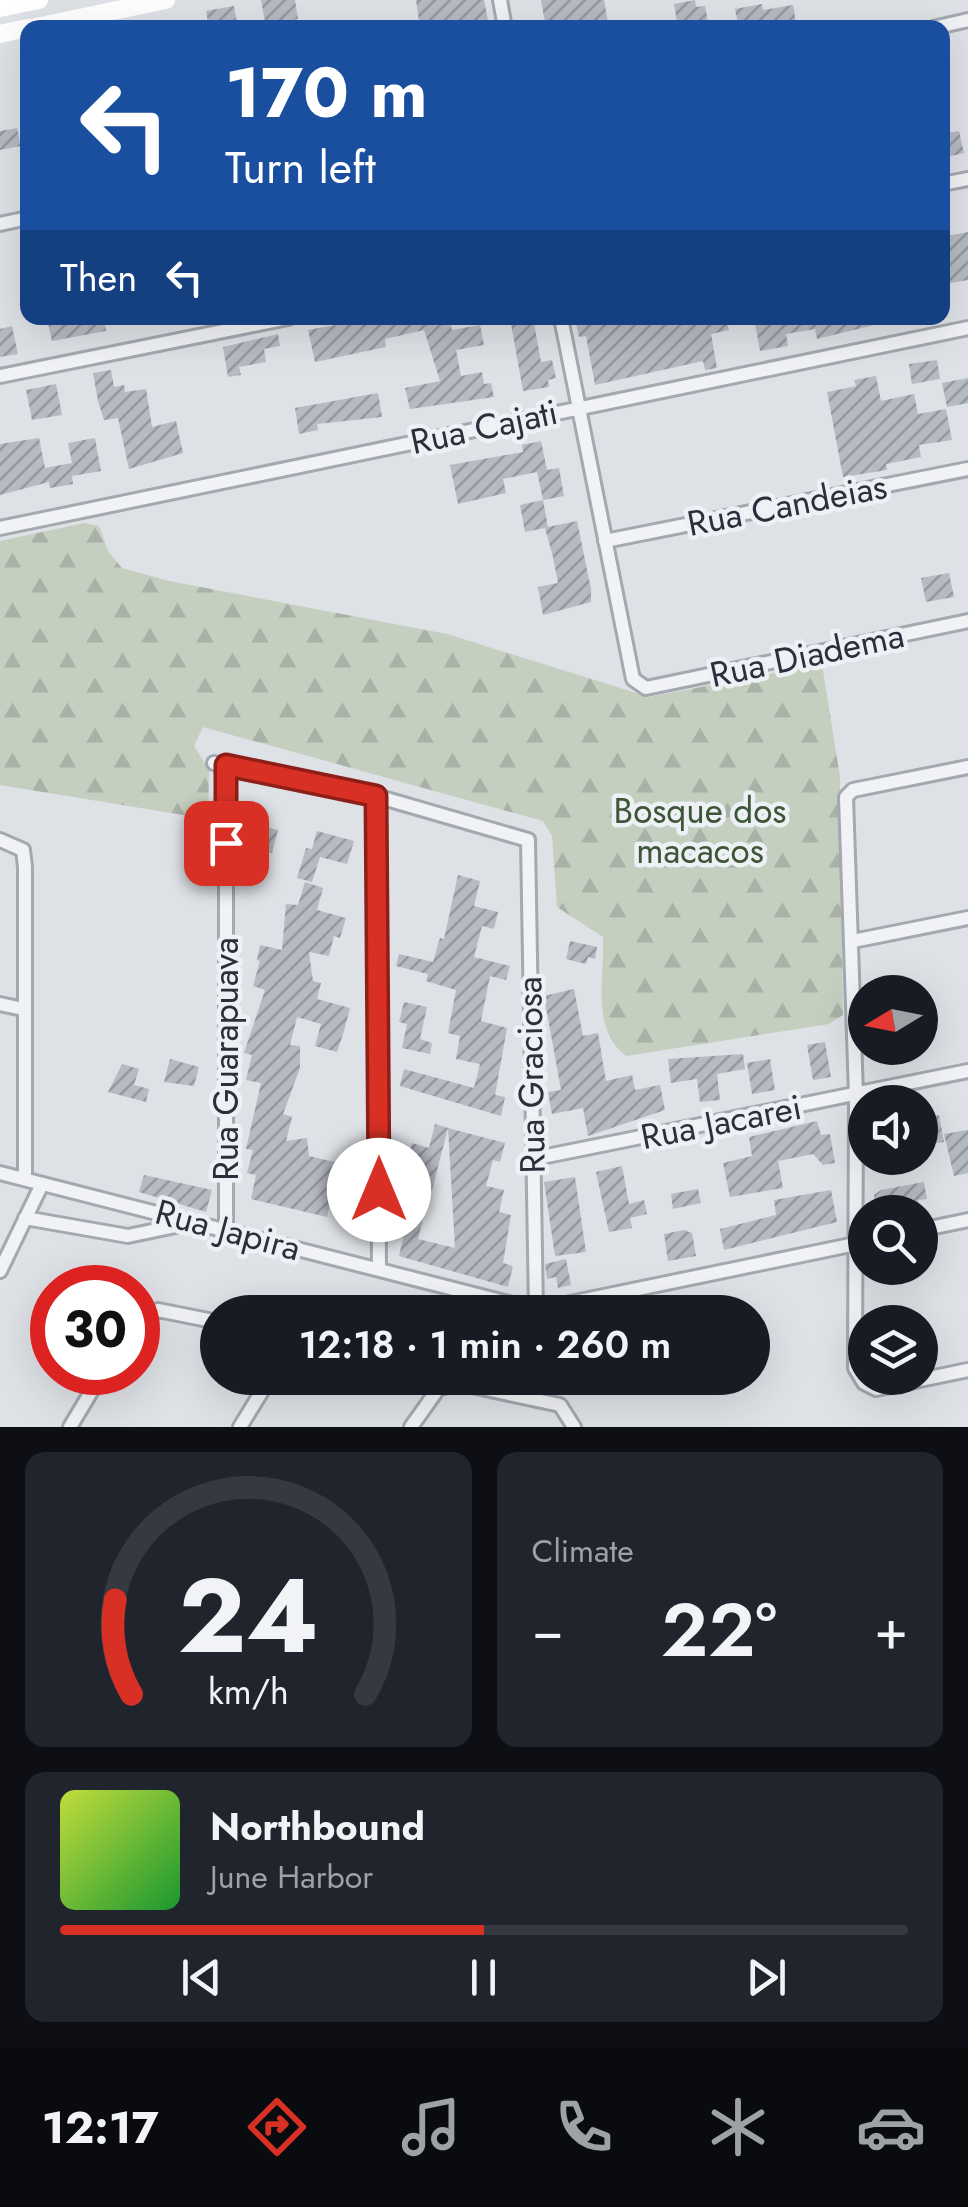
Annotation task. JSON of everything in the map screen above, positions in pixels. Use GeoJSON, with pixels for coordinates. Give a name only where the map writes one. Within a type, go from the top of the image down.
{"type":"FeatureCollection","features":[{"type":"Feature","properties":{"kind":"main road"},"geometry":{"type":"LineString","coordinates":[[0,8],[39,0]]}},
{"type":"Feature","properties":{"kind":"main road"},"geometry":{"type":"LineString","coordinates":[[68,20],[166,0]]}},
{"type":"Feature","properties":{"kind":"street"},"geometry":{"type":"LineString","coordinates":[[0,376],[253,325]]}},
{"type":"Feature","properties":{"kind":"street"},"geometry":{"type":"LineString","coordinates":[[562,325],[606,541]]}},
{"type":"Feature","properties":{"kind":"street","name":"Rua Cajati"},"geometry":{"type":"LineString","coordinates":[[0,528],[968,328]]}},
{"type":"Feature","properties":{"kind":"street","name":"Rua Candeias"},"geometry":{"type":"LineString","coordinates":[[606,541],[968,469]]}},
{"type":"Feature","properties":{"kind":"street","name":"Rua Diadema"},"geometry":{"type":"LineString","coordinates":[[606,541],[633,679],[646,688],[968,621]]}},
{"type":"Feature","properties":{"kind":"street","name":"Rua Guarapuava"},"geometry":{"type":"LineString","coordinates":[[226,1233],[220,764],[376,796]]}},
{"type":"Feature","properties":{"kind":"street"},"geometry":{"type":"LineString","coordinates":[[856,1085],[846,796],[853,790],[968,766]]}},
{"type":"Feature","properties":{"kind":"street"},"geometry":{"type":"LineString","coordinates":[[376,796],[380,1268]]}},
{"type":"Feature","properties":{"kind":"street","name":"Rua Graciosa"},"geometry":{"type":"LineString","coordinates":[[376,796],[528,840],[536,1295]]}},
{"type":"Feature","properties":{"kind":"street"},"geometry":{"type":"LineString","coordinates":[[7,842],[23,850],[26,867],[25,1179]]}},
{"type":"Feature","properties":{"kind":"street"},"geometry":{"type":"LineString","coordinates":[[853,941],[968,918]]}},
{"type":"Feature","properties":{"kind":"street"},"geometry":{"type":"LineString","coordinates":[[0,1004],[23,1010]]}},
{"type":"Feature","properties":{"kind":"street","name":"Rua Jacarei"},"geometry":{"type":"LineString","coordinates":[[905,1085],[968,1071]]}},
{"type":"Feature","properties":{"kind":"street","name":"Rua Jacarei"},"geometry":{"type":"LineString","coordinates":[[532,1159],[848,1098]]}},
{"type":"Feature","properties":{"kind":"street","name":"Rua Japira"},"geometry":{"type":"LineString","coordinates":[[0,1173],[480,1295]]}},
{"type":"Feature","properties":{"kind":"street"},"geometry":{"type":"LineString","coordinates":[[0,1271],[42,1184]]}},
{"type":"Feature","properties":{"kind":"street"},"geometry":{"type":"LineString","coordinates":[[25,1218],[128,1236],[193,1222]]}},
{"type":"Feature","properties":{"kind":"street"},"geometry":{"type":"LineString","coordinates":[[938,1226],[968,1220]]}},
{"type":"Feature","properties":{"kind":"street","name":"Rua Japira"},"geometry":{"type":"LineString","coordinates":[[608,1295],[848,1245]]}},
{"type":"Feature","properties":{"kind":"street"},"geometry":{"type":"LineString","coordinates":[[860,1285],[855,1368],[864,1383],[876,1389],[968,1370]]}},
{"type":"Feature","properties":{"kind":"street"},"geometry":{"type":"LineString","coordinates":[[160,1310],[200,1318]]}},
{"type":"Feature","properties":{"kind":"street"},"geometry":{"type":"LineString","coordinates":[[411,1427],[438,1390],[458,1383],[560,1405],[574,1427]]}},
{"type":"Feature","properties":{"kind":"street"},"geometry":{"type":"LineString","coordinates":[[70,1427],[89,1395]]}},
{"type":"Feature","properties":{"kind":"street"},"geometry":{"type":"LineString","coordinates":[[240,1427],[260,1395]]}},
{"type":"Feature","properties":{"kind":"green space","name":"Bosque dos macacos"},"geometry":{"type":"Polygon","coordinates":[[[84,523],[99,526],[108,551],[122,568],[169,581],[447,634],[649,697],[815,665],[823,670],[840,777],[843,1015],[829,1024],[626,1056],[615,1045],[603,1017],[603,937],[557,907],[552,836],[543,821],[203,727],[194,746],[209,770],[208,819],[0,785],[0,541],[84,523]]]}},
{"type":"Feature","properties":{"kind":"building"},"geometry":{"type":"Polygon","coordinates":[[[261,0],[295,0],[298,19],[265,20],[261,0]]]}},
{"type":"Feature","properties":{"kind":"building"},"geometry":{"type":"Polygon","coordinates":[[[416,0],[484,0],[488,20],[419,20],[416,0]]]}},
{"type":"Feature","properties":{"kind":"building"},"geometry":{"type":"Polygon","coordinates":[[[541,0],[604,0],[608,20],[545,20],[541,0]]]}},
{"type":"Feature","properties":{"kind":"building"},"geometry":{"type":"Polygon","coordinates":[[[695,0],[696,7],[705,6],[708,20],[677,20],[674,4],[695,0]]]}},
{"type":"Feature","properties":{"kind":"building"},"geometry":{"type":"Polygon","coordinates":[[[762,4],[763,10],[793,5],[796,20],[737,20],[735,9],[762,4]]]}},
{"type":"Feature","properties":{"kind":"building"},"geometry":{"type":"Polygon","coordinates":[[[234,6],[237,20],[208,20],[206,11],[234,6]]]}},
{"type":"Feature","properties":{"kind":"building"},"geometry":{"type":"Polygon","coordinates":[[[17,128],[20,146],[0,150],[0,131],[17,128]]]}},
{"type":"Feature","properties":{"kind":"building"},"geometry":{"type":"Polygon","coordinates":[[[959,131],[964,153],[950,156],[950,133],[959,131]]]}},
{"type":"Feature","properties":{"kind":"building"},"geometry":{"type":"Polygon","coordinates":[[[968,232],[968,280],[950,283],[950,235],[968,232]]]}},
{"type":"Feature","properties":{"kind":"building"},"geometry":{"type":"Polygon","coordinates":[[[49,325],[105,325],[106,331],[52,341],[49,325]]]}},
{"type":"Feature","properties":{"kind":"building"},"geometry":{"type":"Polygon","coordinates":[[[335,325],[451,325],[452,330],[480,325],[484,345],[456,350],[461,376],[482,372],[484,384],[491,383],[494,397],[410,409],[405,388],[440,381],[424,330],[385,339],[386,347],[315,362],[308,330],[335,325]]]}},
{"type":"Feature","properties":{"kind":"building"},"geometry":{"type":"Polygon","coordinates":[[[511,325],[534,325],[541,362],[552,360],[556,378],[548,380],[549,387],[523,391],[511,325]]]}},
{"type":"Feature","properties":{"kind":"building"},"geometry":{"type":"Polygon","coordinates":[[[576,325],[728,325],[729,330],[711,334],[717,368],[705,370],[703,361],[595,385],[586,336],[579,337],[576,325]]]}},
{"type":"Feature","properties":{"kind":"building"},"geometry":{"type":"Polygon","coordinates":[[[755,325],[874,325],[817,339],[815,329],[786,334],[788,346],[760,351],[755,325]]]}},
{"type":"Feature","properties":{"kind":"building"},"geometry":{"type":"Polygon","coordinates":[[[12,326],[18,354],[0,357],[0,329],[12,326]]]}},
{"type":"Feature","properties":{"kind":"building"},"geometry":{"type":"Polygon","coordinates":[[[278,334],[280,346],[264,349],[266,362],[239,367],[241,375],[228,377],[223,347],[278,334]]]}},
{"type":"Feature","properties":{"kind":"building"},"geometry":{"type":"Polygon","coordinates":[[[937,360],[940,379],[912,384],[909,364],[937,360]]]}},
{"type":"Feature","properties":{"kind":"building"},"geometry":{"type":"Polygon","coordinates":[[[111,370],[114,387],[124,385],[125,392],[146,389],[152,427],[176,421],[183,453],[129,469],[118,418],[104,420],[98,401],[93,373],[111,370]]]}},
{"type":"Feature","properties":{"kind":"building"},"geometry":{"type":"Polygon","coordinates":[[[876,376],[881,401],[914,394],[918,414],[946,409],[952,440],[919,445],[921,457],[886,464],[887,470],[843,477],[827,392],[856,386],[854,380],[876,376]]]}},
{"type":"Feature","properties":{"kind":"building"},"geometry":{"type":"Polygon","coordinates":[[[968,378],[968,403],[947,407],[942,383],[968,378]]]}},
{"type":"Feature","properties":{"kind":"building"},"geometry":{"type":"Polygon","coordinates":[[[56,384],[62,415],[32,420],[26,390],[56,384]]]}},
{"type":"Feature","properties":{"kind":"building"},"geometry":{"type":"Polygon","coordinates":[[[378,393],[382,417],[317,424],[318,430],[299,434],[295,408],[378,393]]]}},
{"type":"Feature","properties":{"kind":"building"},"geometry":{"type":"Polygon","coordinates":[[[39,438],[45,468],[72,463],[68,443],[95,438],[101,471],[72,476],[73,484],[50,488],[49,482],[0,495],[0,444],[39,438]]]}},
{"type":"Feature","properties":{"kind":"building"},"geometry":{"type":"Polygon","coordinates":[[[541,441],[547,470],[559,468],[564,496],[543,500],[537,472],[503,479],[506,493],[458,504],[450,465],[523,452],[522,445],[541,441]]]}},
{"type":"Feature","properties":{"kind":"building"},"geometry":{"type":"Polygon","coordinates":[[[543,500],[548,527],[577,521],[591,602],[543,615],[538,587],[558,583],[553,557],[545,528],[525,532],[520,505],[543,500]]]}},
{"type":"Feature","properties":{"kind":"building"},"geometry":{"type":"Polygon","coordinates":[[[949,573],[954,597],[926,602],[921,578],[949,573]]]}},
{"type":"Feature","properties":{"kind":"building"},"geometry":{"type":"Polygon","coordinates":[[[250,823],[278,830],[272,853],[244,846],[250,823]]]}},
{"type":"Feature","properties":{"kind":"building"},"geometry":{"type":"Polygon","coordinates":[[[317,831],[354,841],[347,864],[320,857],[312,882],[297,878],[306,848],[312,849],[317,831]]]}},
{"type":"Feature","properties":{"kind":"building"},"geometry":{"type":"Polygon","coordinates":[[[458,875],[480,881],[474,906],[498,912],[494,929],[482,926],[474,957],[510,966],[506,980],[490,976],[481,1021],[507,1028],[495,1095],[505,1097],[501,1116],[400,1086],[404,1069],[474,1088],[480,1064],[456,1059],[460,1036],[448,1033],[456,990],[426,981],[428,974],[396,966],[399,954],[433,962],[440,938],[444,939],[458,875]]]}},
{"type":"Feature","properties":{"kind":"building"},"geometry":{"type":"Polygon","coordinates":[[[305,882],[323,888],[317,910],[346,918],[340,938],[334,936],[329,956],[309,952],[313,981],[321,983],[317,999],[350,1008],[344,1031],[337,1052],[315,1046],[321,1024],[297,1017],[290,1045],[300,1046],[300,1068],[283,1114],[292,1117],[286,1141],[307,1138],[309,1156],[339,1163],[327,1217],[251,1199],[256,1175],[247,1173],[253,1150],[246,1149],[261,1083],[246,1080],[252,1055],[244,1053],[265,990],[253,986],[260,961],[257,960],[260,945],[282,950],[286,904],[298,905],[305,882]]]}},
{"type":"Feature","properties":{"kind":"building"},"geometry":{"type":"Polygon","coordinates":[[[570,941],[597,947],[595,959],[588,957],[586,964],[566,959],[570,941]]]}},
{"type":"Feature","properties":{"kind":"building"},"geometry":{"type":"Polygon","coordinates":[[[574,989],[583,1036],[598,1033],[606,1081],[632,1075],[635,1090],[660,1085],[665,1110],[588,1136],[583,1108],[552,1114],[548,1092],[561,1090],[544,996],[574,989]]]}},
{"type":"Feature","properties":{"kind":"building"},"geometry":{"type":"Polygon","coordinates":[[[404,1002],[427,1007],[420,1039],[432,1043],[430,1054],[402,1048],[407,1024],[399,1022],[404,1002]]]}},
{"type":"Feature","properties":{"kind":"building"},"geometry":{"type":"Polygon","coordinates":[[[825,1042],[831,1077],[813,1080],[807,1045],[825,1042]]]}},
{"type":"Feature","properties":{"kind":"building"},"geometry":{"type":"Polygon","coordinates":[[[743,1054],[745,1069],[717,1074],[720,1100],[700,1102],[697,1079],[671,1083],[668,1059],[743,1054]]]}},
{"type":"Feature","properties":{"kind":"building"},"geometry":{"type":"Polygon","coordinates":[[[170,1059],[199,1067],[194,1086],[164,1082],[170,1059]]]}},
{"type":"Feature","properties":{"kind":"building"},"geometry":{"type":"Polygon","coordinates":[[[770,1059],[775,1090],[752,1094],[747,1063],[770,1059]]]}},
{"type":"Feature","properties":{"kind":"building"},"geometry":{"type":"Polygon","coordinates":[[[122,1064],[139,1069],[134,1085],[149,1089],[146,1102],[108,1092],[122,1064]]]}},
{"type":"Feature","properties":{"kind":"building"},"geometry":{"type":"Polygon","coordinates":[[[938,1115],[944,1142],[938,1143],[938,1115]]]}},
{"type":"Feature","properties":{"kind":"building"},"geometry":{"type":"Polygon","coordinates":[[[817,1121],[821,1135],[830,1134],[835,1163],[823,1165],[813,1154],[778,1161],[783,1188],[730,1197],[723,1163],[752,1156],[749,1137],[817,1121]]]}},
{"type":"Feature","properties":{"kind":"building"},"geometry":{"type":"Polygon","coordinates":[[[435,1124],[448,1128],[431,1194],[407,1188],[413,1165],[406,1164],[412,1143],[429,1148],[435,1124]]]}},
{"type":"Feature","properties":{"kind":"building"},"geometry":{"type":"Polygon","coordinates":[[[448,1128],[505,1143],[500,1162],[493,1160],[486,1186],[504,1190],[499,1212],[511,1215],[503,1263],[513,1266],[508,1287],[399,1256],[404,1234],[395,1232],[399,1213],[423,1219],[418,1239],[455,1248],[448,1128]]]}},
{"type":"Feature","properties":{"kind":"building"},"geometry":{"type":"Polygon","coordinates":[[[968,1130],[968,1173],[954,1176],[944,1134],[968,1130]]]}},
{"type":"Feature","properties":{"kind":"building"},"geometry":{"type":"Polygon","coordinates":[[[622,1166],[629,1204],[644,1200],[647,1214],[630,1218],[632,1228],[609,1232],[596,1172],[622,1166]]]}},
{"type":"Feature","properties":{"kind":"building"},"geometry":{"type":"Polygon","coordinates":[[[144,1175],[212,1190],[206,1212],[139,1192],[144,1175]]]}},
{"type":"Feature","properties":{"kind":"building"},"geometry":{"type":"Polygon","coordinates":[[[575,1177],[586,1252],[555,1256],[544,1182],[575,1177]]]}},
{"type":"Feature","properties":{"kind":"building"},"geometry":{"type":"Polygon","coordinates":[[[924,1182],[926,1195],[874,1195],[881,1190],[924,1182]]]}},
{"type":"Feature","properties":{"kind":"building"},"geometry":{"type":"Polygon","coordinates":[[[698,1189],[701,1203],[673,1209],[671,1194],[698,1189]]]}},
{"type":"Feature","properties":{"kind":"building"},"geometry":{"type":"Polygon","coordinates":[[[831,1190],[837,1222],[724,1250],[720,1229],[776,1215],[774,1200],[831,1190]]]}},
{"type":"Feature","properties":{"kind":"building"},"geometry":{"type":"Polygon","coordinates":[[[684,1230],[692,1233],[696,1256],[668,1261],[664,1234],[684,1230]]]}},
{"type":"Feature","properties":{"kind":"building"},"geometry":{"type":"Polygon","coordinates":[[[566,1259],[571,1285],[558,1288],[556,1277],[547,1279],[545,1264],[566,1259]]]}},
{"type":"Feature","properties":{"kind":"route"},"geometry":{"type":"LineString","coordinates":[[226,843],[226,765],[376,796],[379,1190]]}}]}
